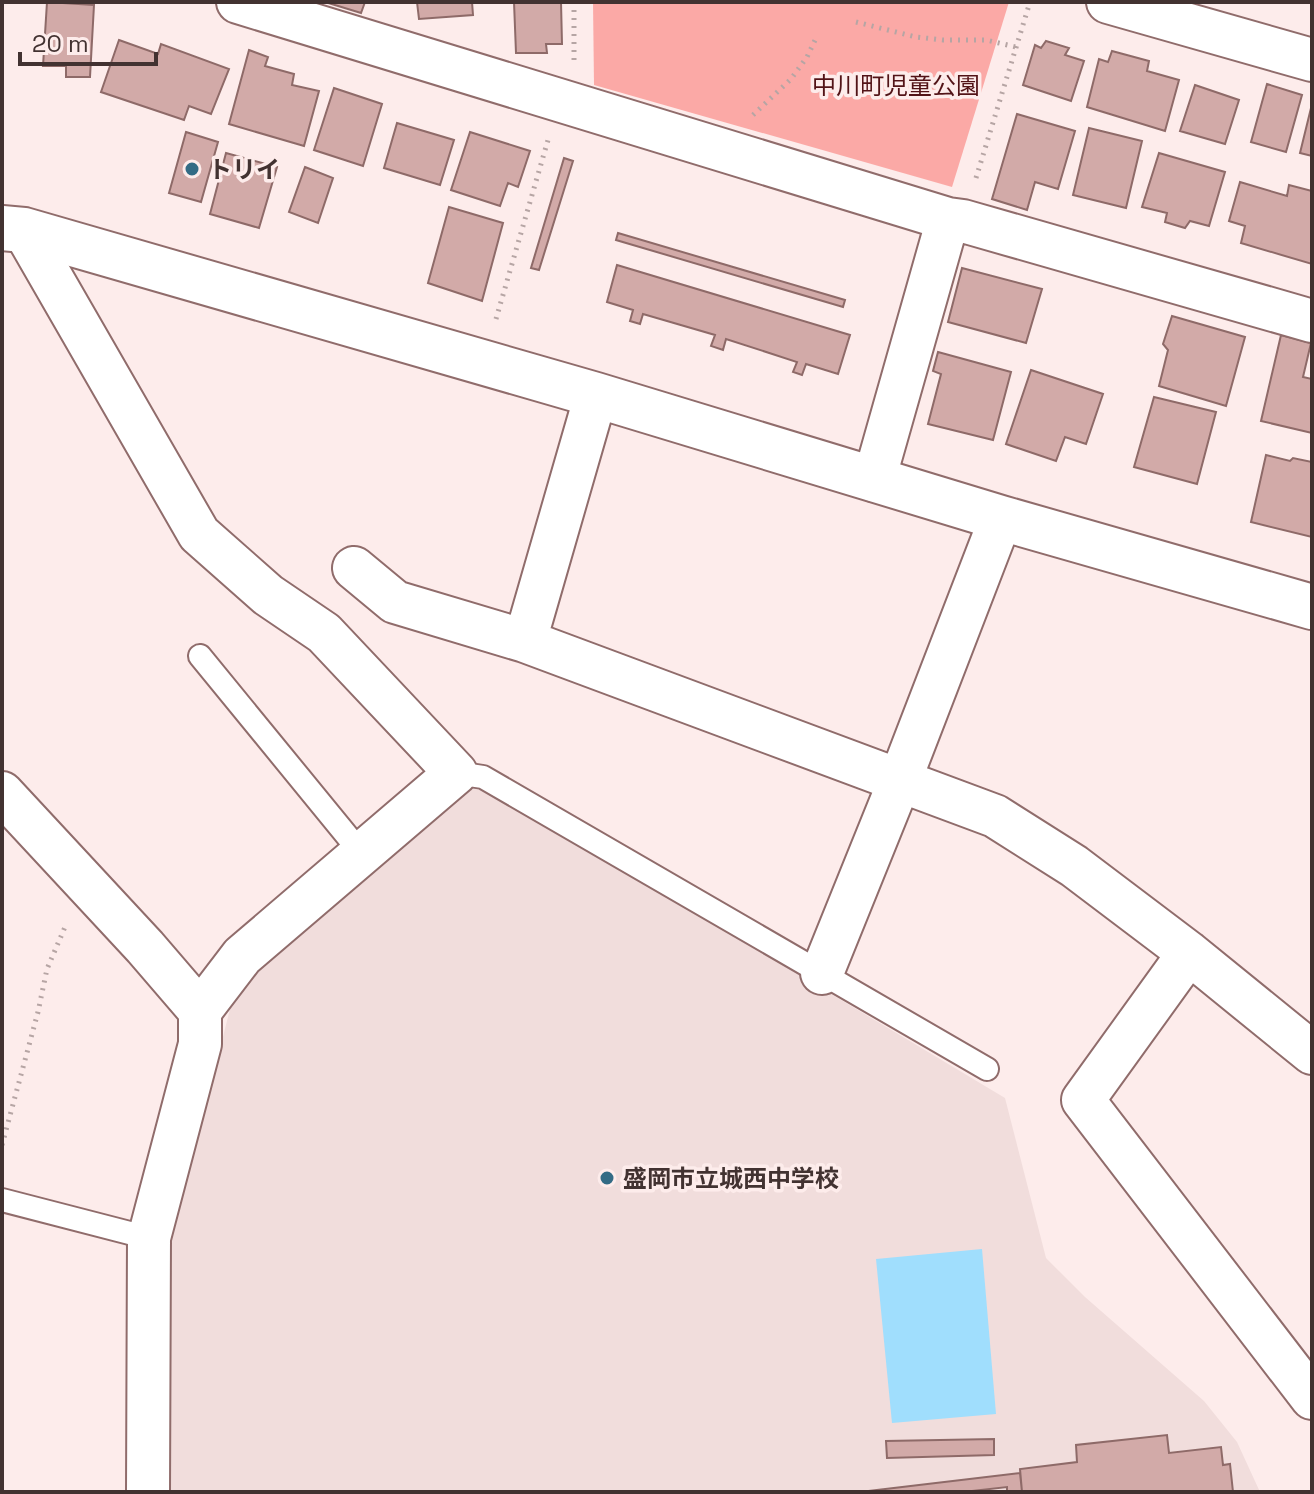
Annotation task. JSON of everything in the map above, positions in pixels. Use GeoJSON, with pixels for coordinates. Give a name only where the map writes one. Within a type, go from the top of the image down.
{"type":"FeatureCollection","features":[{"type":"Feature","properties":{"kind":"street"},"geometry":{"type":"LineString","coordinates":[[238,2],[730,153],[1312,321]]}},
{"type":"Feature","properties":{"kind":"street"},"geometry":{"type":"LineString","coordinates":[[1108,2],[1312,60]]}},
{"type":"Feature","properties":{"kind":"street"},"geometry":{"type":"LineString","coordinates":[[874,480],[956,220]]}},
{"type":"Feature","properties":{"kind":"street"},"geometry":{"type":"LineString","coordinates":[[13,229],[596,395],[1001,518],[1312,607]]}},
{"type":"Feature","properties":{"kind":"street"},"geometry":{"type":"LineString","coordinates":[[13,229],[199,534],[268,595],[324,633],[456,773],[242,956],[200,1011],[200,1044],[149,1238],[148,1492]]}},
{"type":"Feature","properties":{"kind":"street"},"geometry":{"type":"LineString","coordinates":[[525,641],[596,395]]}},
{"type":"Feature","properties":{"kind":"street"},"geometry":{"type":"LineString","coordinates":[[822,973],[1001,518]]}},
{"type":"Feature","properties":{"kind":"street"},"geometry":{"type":"LineString","coordinates":[[354,568],[395,602],[525,641],[995,816],[1074,866],[1189,953],[1312,1053]]}},
{"type":"Feature","properties":{"kind":"street"},"geometry":{"type":"LineString","coordinates":[[2,793],[200,1011]]}},
{"type":"Feature","properties":{"kind":"street"},"geometry":{"type":"LineString","coordinates":[[1189,953],[1083,1100],[1312,1398]]}},
{"type":"Feature","properties":{"kind":"lane"},"geometry":{"type":"LineString","coordinates":[[200,656],[362,854]]}},
{"type":"Feature","properties":{"kind":"lane"},"geometry":{"type":"LineString","coordinates":[[456,773],[483,777],[987,1069]]}},
{"type":"Feature","properties":{"kind":"lane"},"geometry":{"type":"LineString","coordinates":[[2,1200],[149,1238]]}},
{"type":"Feature","properties":{"kind":"path"},"geometry":{"type":"LineString","coordinates":[[495,323],[567,103],[574,2]]}},
{"type":"Feature","properties":{"kind":"path"},"geometry":{"type":"LineString","coordinates":[[956,220],[1030,2]]}},
{"type":"Feature","properties":{"kind":"path"},"geometry":{"type":"LineString","coordinates":[[856,22],[916,37],[986,40],[1016,47]]}},
{"type":"Feature","properties":{"kind":"path"},"geometry":{"type":"LineString","coordinates":[[730,153],[741,127],[791,79],[817,36]]}},
{"type":"Feature","properties":{"kind":"path"},"geometry":{"type":"LineString","coordinates":[[2,1145],[47,969],[69,917],[90,889]]}},
{"type":"Feature","properties":{"kind":"shaded area","name":"盛岡市立城西中学校"},"geometry":{"type":"Polygon","coordinates":[[[477,782],[1005,1098],[1046,1258],[1085,1297],[1204,1401],[1237,1442],[1260,1492],[170,1492],[166,1264],[236,985],[477,782]]]}},
{"type":"Feature","properties":{"kind":"green space","name":"中川町児童公園"},"geometry":{"type":"Polygon","coordinates":[[[593,2],[1009,2],[952,187],[594,85],[593,2]]]}},
{"type":"Feature","properties":{"kind":"water"},"geometry":{"type":"Polygon","coordinates":[[[982,1249],[996,1414],[892,1423],[876,1259],[982,1249]]]}},
{"type":"Feature","properties":{"kind":"building"},"geometry":{"type":"Polygon","coordinates":[[[47,2],[94,5],[90,77],[66,77],[66,66],[43,66],[47,2]]]}},
{"type":"Feature","properties":{"kind":"building"},"geometry":{"type":"Polygon","coordinates":[[[325,2],[365,2],[361,13],[325,2]]]}},
{"type":"Feature","properties":{"kind":"building"},"geometry":{"type":"Polygon","coordinates":[[[417,2],[472,2],[473,15],[419,19],[417,2]]]}},
{"type":"Feature","properties":{"kind":"building"},"geometry":{"type":"Polygon","coordinates":[[[514,2],[561,2],[562,44],[546,44],[547,53],[516,53],[514,2]]]}},
{"type":"Feature","properties":{"kind":"building"},"geometry":{"type":"Polygon","coordinates":[[[119,40],[158,54],[161,44],[229,69],[211,114],[189,106],[184,120],[101,92],[119,40]]]}},
{"type":"Feature","properties":{"kind":"building"},"geometry":{"type":"Polygon","coordinates":[[[1046,41],[1069,48],[1065,55],[1084,61],[1071,101],[1023,85],[1035,45],[1041,48],[1046,41]]]}},
{"type":"Feature","properties":{"kind":"building"},"geometry":{"type":"Polygon","coordinates":[[[249,50],[268,57],[265,66],[294,74],[292,85],[319,91],[304,146],[229,124],[249,50]]]}},
{"type":"Feature","properties":{"kind":"building"},"geometry":{"type":"Polygon","coordinates":[[[1112,51],[1149,61],[1147,71],[1179,80],[1165,131],[1087,107],[1099,59],[1108,62],[1112,51]]]}},
{"type":"Feature","properties":{"kind":"building"},"geometry":{"type":"Polygon","coordinates":[[[1267,84],[1302,95],[1286,152],[1251,142],[1267,84]]]}},
{"type":"Feature","properties":{"kind":"building"},"geometry":{"type":"Polygon","coordinates":[[[1195,85],[1239,100],[1225,144],[1180,131],[1195,85]]]}},
{"type":"Feature","properties":{"kind":"building"},"geometry":{"type":"Polygon","coordinates":[[[334,88],[382,104],[363,166],[314,150],[334,88]]]}},
{"type":"Feature","properties":{"kind":"building"},"geometry":{"type":"Polygon","coordinates":[[[1312,108],[1312,156],[1300,153],[1312,108]]]}},
{"type":"Feature","properties":{"kind":"building"},"geometry":{"type":"Polygon","coordinates":[[[1017,114],[1075,131],[1058,189],[1035,182],[1027,210],[992,199],[1017,114]]]}},
{"type":"Feature","properties":{"kind":"building"},"geometry":{"type":"Polygon","coordinates":[[[397,123],[454,140],[440,185],[384,168],[397,123]]]}},
{"type":"Feature","properties":{"kind":"building"},"geometry":{"type":"Polygon","coordinates":[[[1089,128],[1142,141],[1126,208],[1073,195],[1089,128]]]}},
{"type":"Feature","properties":{"kind":"building"},"geometry":{"type":"Polygon","coordinates":[[[186,132],[218,142],[201,202],[169,193],[186,132]]]}},
{"type":"Feature","properties":{"kind":"building"},"geometry":{"type":"Polygon","coordinates":[[[470,132],[530,151],[518,187],[508,183],[500,206],[451,190],[470,132]]]}},
{"type":"Feature","properties":{"kind":"building"},"geometry":{"type":"Polygon","coordinates":[[[226,153],[277,167],[259,228],[210,214],[226,153]]]}},
{"type":"Feature","properties":{"kind":"building"},"geometry":{"type":"Polygon","coordinates":[[[1159,153],[1225,172],[1209,226],[1190,221],[1185,228],[1165,222],[1167,213],[1142,207],[1159,153]]]}},
{"type":"Feature","properties":{"kind":"building"},"geometry":{"type":"Polygon","coordinates":[[[564,158],[573,161],[539,270],[531,268],[564,158]]]}},
{"type":"Feature","properties":{"kind":"building"},"geometry":{"type":"Polygon","coordinates":[[[305,167],[333,178],[318,223],[289,212],[305,167]]]}},
{"type":"Feature","properties":{"kind":"building"},"geometry":{"type":"Polygon","coordinates":[[[1240,182],[1287,196],[1289,185],[1312,191],[1312,264],[1241,243],[1245,226],[1229,221],[1240,182]]]}},
{"type":"Feature","properties":{"kind":"building"},"geometry":{"type":"Polygon","coordinates":[[[449,207],[503,223],[482,301],[428,283],[449,207]]]}},
{"type":"Feature","properties":{"kind":"building"},"geometry":{"type":"Polygon","coordinates":[[[618,233],[845,300],[843,307],[616,240],[618,233]]]}},
{"type":"Feature","properties":{"kind":"building"},"geometry":{"type":"Polygon","coordinates":[[[617,265],[850,335],[838,374],[806,364],[802,375],[793,372],[797,362],[726,339],[723,350],[711,346],[715,335],[643,314],[640,324],[630,321],[633,310],[607,302],[617,265]]]}},
{"type":"Feature","properties":{"kind":"building"},"geometry":{"type":"Polygon","coordinates":[[[962,268],[1042,289],[1026,343],[948,322],[962,268]]]}},
{"type":"Feature","properties":{"kind":"building"},"geometry":{"type":"Polygon","coordinates":[[[1172,316],[1245,337],[1226,406],[1159,386],[1168,350],[1163,344],[1172,316]]]}},
{"type":"Feature","properties":{"kind":"building"},"geometry":{"type":"Polygon","coordinates":[[[1281,335],[1311,343],[1303,377],[1312,379],[1312,433],[1261,421],[1281,335]]]}},
{"type":"Feature","properties":{"kind":"building"},"geometry":{"type":"Polygon","coordinates":[[[938,352],[1011,372],[993,440],[928,424],[941,374],[933,371],[938,352]]]}},
{"type":"Feature","properties":{"kind":"building"},"geometry":{"type":"Polygon","coordinates":[[[1031,370],[1103,394],[1086,444],[1065,437],[1056,461],[1006,444],[1031,370]]]}},
{"type":"Feature","properties":{"kind":"building"},"geometry":{"type":"Polygon","coordinates":[[[1154,397],[1216,412],[1197,484],[1134,467],[1154,397]]]}},
{"type":"Feature","properties":{"kind":"building"},"geometry":{"type":"Polygon","coordinates":[[[1266,455],[1312,462],[1312,537],[1251,522],[1266,455]]]}},
{"type":"Feature","properties":{"kind":"building"},"geometry":{"type":"Polygon","coordinates":[[[1167,1435],[1169,1453],[1221,1447],[1223,1465],[1230,1464],[1233,1492],[1022,1492],[1020,1469],[1077,1462],[1076,1445],[1167,1435]]]}},
{"type":"Feature","properties":{"kind":"building"},"geometry":{"type":"Polygon","coordinates":[[[994,1439],[994,1455],[887,1458],[886,1441],[994,1439]]]}},
{"type":"Feature","properties":{"kind":"building"},"geometry":{"type":"Polygon","coordinates":[[[1020,1473],[1022,1492],[1007,1492],[1007,1487],[963,1492],[860,1492],[1020,1473]]]}},
{"type":"Feature","properties":{"kind":"place","name":"トリイ"},"geometry":{"type":"Point","coordinates":[192,169]}},
{"type":"Feature","properties":{"kind":"place","name":"盛岡市立城西中学校"},"geometry":{"type":"Point","coordinates":[607,1178]}}]}
